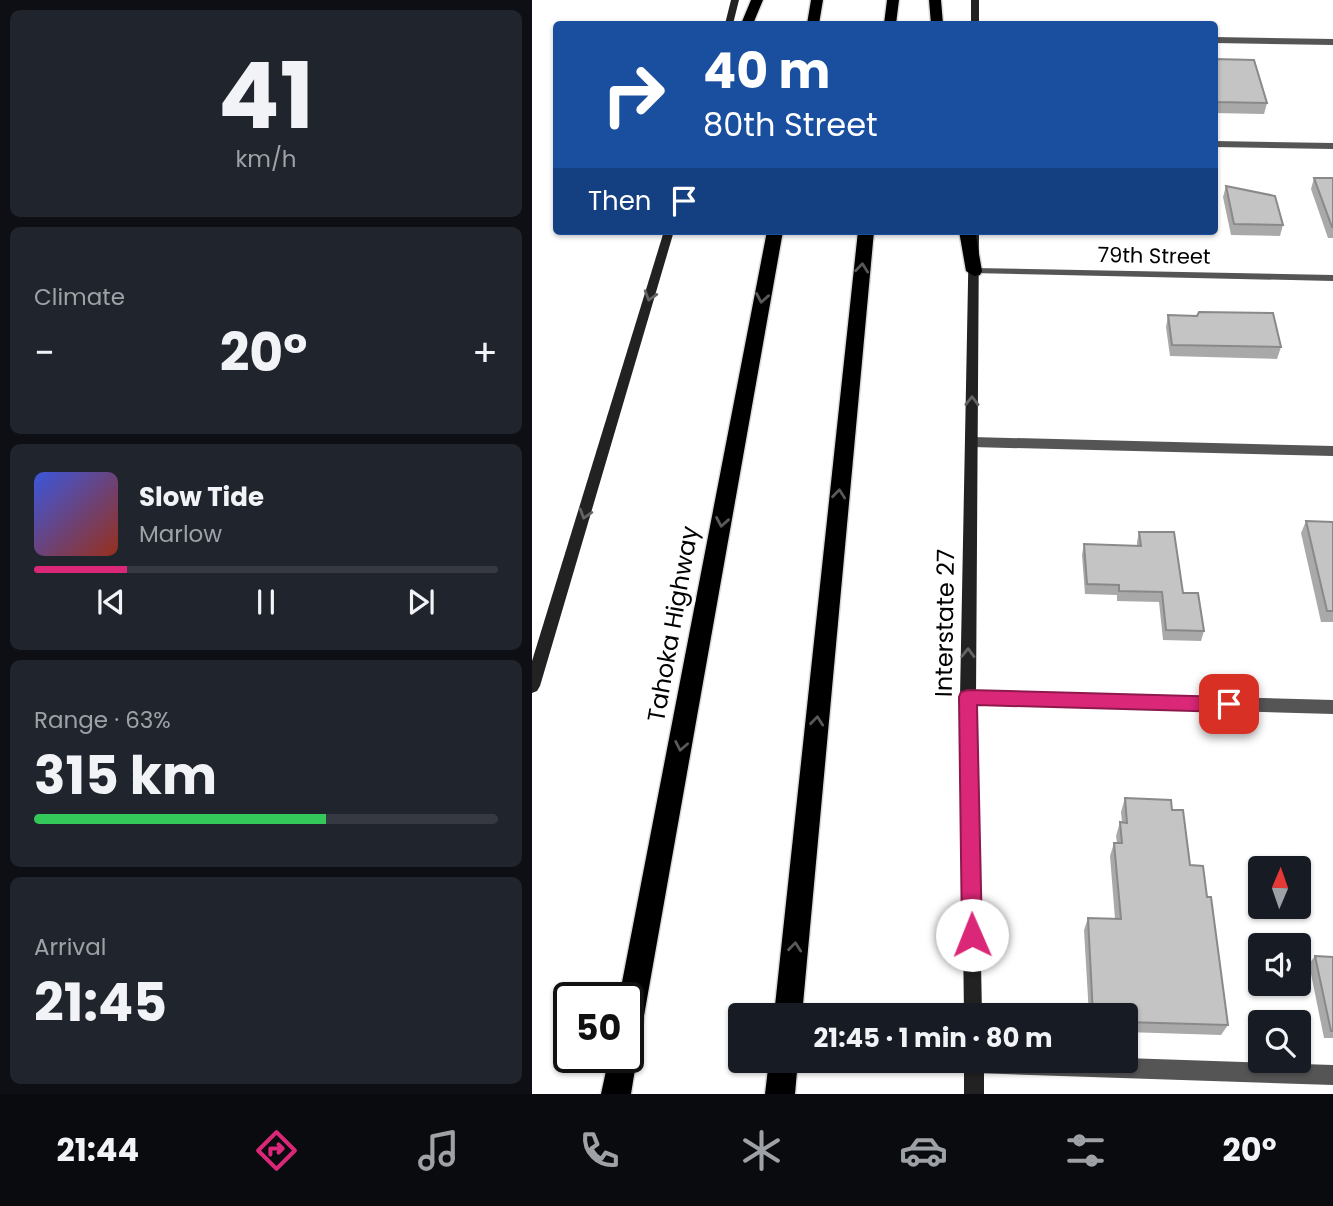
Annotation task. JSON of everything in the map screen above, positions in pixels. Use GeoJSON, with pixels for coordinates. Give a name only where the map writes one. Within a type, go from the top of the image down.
{"type":"FeatureCollection","features":[{"type":"Feature","properties":{"kind":"highway"},"geometry":{"type":"LineString","coordinates":[[748,21],[757,0]]}},
{"type":"Feature","properties":{"kind":"highway"},"geometry":{"type":"LineString","coordinates":[[814,21],[817,0]]}},
{"type":"Feature","properties":{"kind":"highway"},"geometry":{"type":"LineString","coordinates":[[890,21],[892,0]]}},
{"type":"Feature","properties":{"kind":"highway"},"geometry":{"type":"LineString","coordinates":[[934,0],[937,21]]}},
{"type":"Feature","properties":{"kind":"highway","name":"Tahoka Highway"},"geometry":{"type":"LineString","coordinates":[[636,982],[774,235]]}},
{"type":"Feature","properties":{"kind":"highway"},"geometry":{"type":"LineString","coordinates":[[789,1003],[866,235]]}},
{"type":"Feature","properties":{"kind":"highway"},"geometry":{"type":"LineString","coordinates":[[968,235],[974,271]]}},
{"type":"Feature","properties":{"kind":"highway"},"geometry":{"type":"LineString","coordinates":[[616,1094],[620,1073]]}},
{"type":"Feature","properties":{"kind":"highway"},"geometry":{"type":"LineString","coordinates":[[780,1094],[782,1073]]}},
{"type":"Feature","properties":{"kind":"main road"},"geometry":{"type":"LineString","coordinates":[[730,21],[735,0]]}},
{"type":"Feature","properties":{"kind":"main road"},"geometry":{"type":"LineString","coordinates":[[975,0],[975,21]]}},
{"type":"Feature","properties":{"kind":"main road"},"geometry":{"type":"LineString","coordinates":[[532,686],[535,668],[669,235]]}},
{"type":"Feature","properties":{"kind":"main road","name":"Interstate 27"},"geometry":{"type":"LineString","coordinates":[[973,1003],[968,697],[974,235]]}},
{"type":"Feature","properties":{"kind":"main road"},"geometry":{"type":"LineString","coordinates":[[974,1073],[974,1094]]}},
{"type":"Feature","properties":{"kind":"street"},"geometry":{"type":"LineString","coordinates":[[1218,40],[1333,42]]}},
{"type":"Feature","properties":{"kind":"street"},"geometry":{"type":"LineString","coordinates":[[1218,144],[1333,146]]}},
{"type":"Feature","properties":{"kind":"street","name":"79th Street"},"geometry":{"type":"LineString","coordinates":[[974,271],[1333,278]]}},
{"type":"Feature","properties":{"kind":"street"},"geometry":{"type":"LineString","coordinates":[[972,442],[1333,451]]}},
{"type":"Feature","properties":{"kind":"street"},"geometry":{"type":"LineString","coordinates":[[968,697],[1333,707]]}},
{"type":"Feature","properties":{"kind":"street"},"geometry":{"type":"LineString","coordinates":[[1138,1068],[1333,1075]]}},
{"type":"Feature","properties":{"kind":"building"},"geometry":{"type":"Polygon","coordinates":[[[1218,59],[1254,60],[1267,103],[1218,102],[1218,59]]]}},
{"type":"Feature","properties":{"kind":"building"},"geometry":{"type":"Polygon","coordinates":[[[1314,178],[1333,178],[1333,227],[1332,227],[1314,178]]]}},
{"type":"Feature","properties":{"kind":"building"},"geometry":{"type":"Polygon","coordinates":[[[1226,186],[1275,196],[1283,225],[1234,224],[1226,186]]]}},
{"type":"Feature","properties":{"kind":"building"},"geometry":{"type":"Polygon","coordinates":[[[1199,312],[1273,313],[1281,347],[1172,345],[1168,315],[1197,316],[1199,312]]]}},
{"type":"Feature","properties":{"kind":"building"},"geometry":{"type":"Polygon","coordinates":[[[1306,521],[1333,522],[1333,611],[1327,611],[1306,521]]]}},
{"type":"Feature","properties":{"kind":"building"},"geometry":{"type":"Polygon","coordinates":[[[1139,532],[1174,532],[1183,593],[1198,593],[1204,631],[1166,630],[1162,592],[1119,591],[1119,585],[1087,584],[1084,544],[1141,546],[1139,532]]]}},
{"type":"Feature","properties":{"kind":"building"},"geometry":{"type":"Polygon","coordinates":[[[1125,798],[1171,800],[1172,810],[1183,810],[1190,865],[1203,866],[1207,897],[1211,897],[1228,1025],[1138,1022],[1138,1003],[1092,1003],[1088,918],[1121,919],[1114,843],[1122,843],[1120,822],[1127,823],[1125,798]]]}},
{"type":"Feature","properties":{"kind":"building"},"geometry":{"type":"Polygon","coordinates":[[[1315,956],[1333,957],[1333,1031],[1331,1031],[1315,956]]]}},
{"type":"Feature","properties":{"kind":"route"},"geometry":{"type":"LineString","coordinates":[[972,935],[968,697],[1229,704]]}}]}
